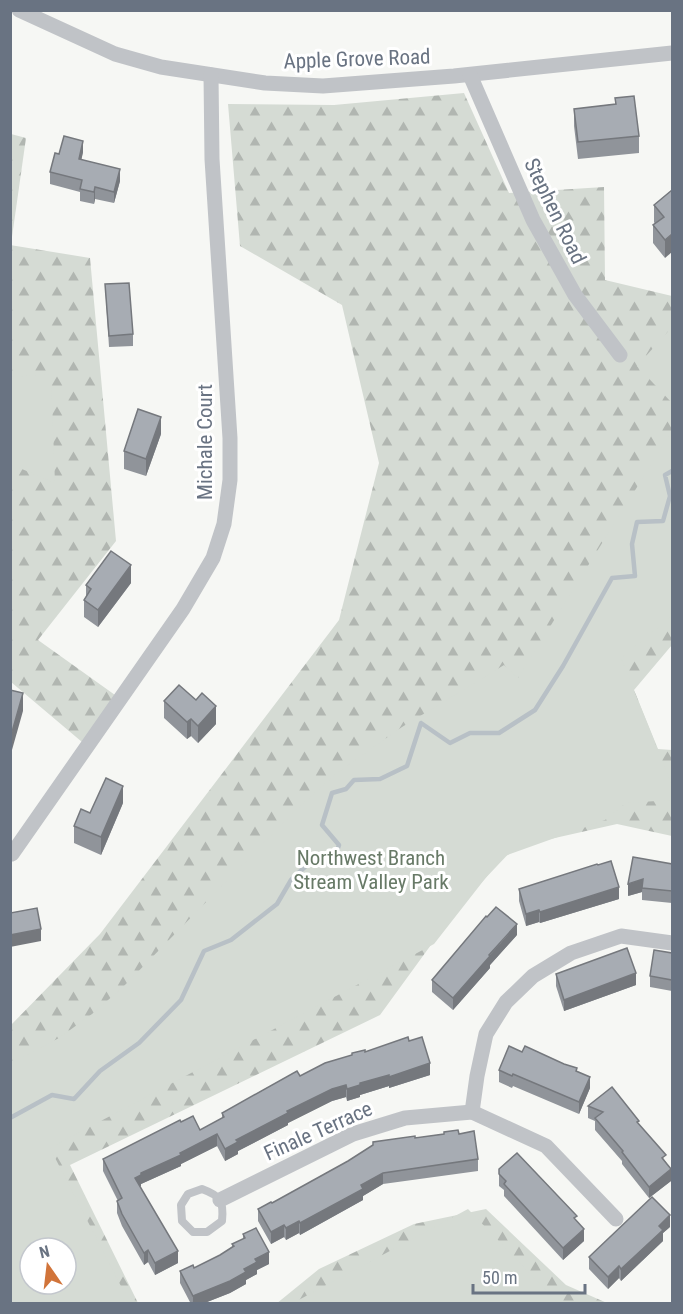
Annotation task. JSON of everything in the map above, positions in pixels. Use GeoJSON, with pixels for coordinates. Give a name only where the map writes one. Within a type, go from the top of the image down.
{"type":"FeatureCollection","features":[{"type":"Feature","properties":{"kind":"street","name":"Apple Grove Road"},"geometry":{"type":"LineString","coordinates":[[19,10],[115,54],[161,67],[265,83],[323,86],[470,75],[672,53]]}},
{"type":"Feature","properties":{"kind":"street","name":"Michale Court"},"geometry":{"type":"LineString","coordinates":[[12,854],[183,609],[213,558],[224,524],[230,480],[231,438],[212,159],[211,75]]}},
{"type":"Feature","properties":{"kind":"street","name":"Stephen Road"},"geometry":{"type":"LineString","coordinates":[[470,75],[533,220],[575,295],[620,355]]}},
{"type":"Feature","properties":{"kind":"street"},"geometry":{"type":"LineString","coordinates":[[472,1112],[486,1034],[506,1002],[533,976],[572,953],[621,936],[672,943]]}},
{"type":"Feature","properties":{"kind":"street","name":"Finale Terrace"},"geometry":{"type":"LineString","coordinates":[[220,1200],[353,1134],[405,1118],[472,1112],[546,1146],[616,1219]]}},
{"type":"Feature","properties":{"kind":"lane"},"geometry":{"type":"LineString","coordinates":[[202,1189],[216,1194],[220,1200],[224,1208],[222,1221],[207,1232],[193,1232],[182,1221],[181,1205],[188,1194],[202,1189]]}},
{"type":"Feature","properties":{"kind":"green space"},"geometry":{"type":"Polygon","coordinates":[[[464,93],[509,193],[604,187],[605,280],[672,296],[672,645],[634,690],[658,749],[672,750],[672,836],[617,824],[515,847],[460,905],[380,1015],[70,1165],[138,1303],[11,1304],[11,1025],[100,934],[339,620],[379,463],[342,305],[240,246],[228,104],[334,105],[464,93]]]}},
{"type":"Feature","properties":{"kind":"green space"},"geometry":{"type":"Polygon","coordinates":[[[10,134],[26,138],[11,244],[10,134]]]}},
{"type":"Feature","properties":{"kind":"green space"},"geometry":{"type":"Polygon","coordinates":[[[10,245],[90,258],[116,541],[38,640],[115,695],[82,742],[11,682],[10,245]]]}},
{"type":"Feature","properties":{"kind":"green space"},"geometry":{"type":"Polygon","coordinates":[[[672,327],[672,403],[637,366],[672,327]]]}},
{"type":"Feature","properties":{"kind":"green space"},"geometry":{"type":"Polygon","coordinates":[[[51,374],[55,483],[10,464],[11,377],[51,374]]]}},
{"type":"Feature","properties":{"kind":"green space","name":"Northwest Branch Stream Valley Park"},"geometry":{"type":"Polygon","coordinates":[[[672,431],[672,616],[621,658],[672,785],[672,800],[626,803],[605,820],[502,857],[434,944],[50,1148],[124,1292],[138,1303],[11,1303],[11,1063],[59,1038],[123,987],[297,809],[337,773],[402,727],[504,665],[518,678],[672,431]]]}},
{"type":"Feature","properties":{"kind":"green space"},"geometry":{"type":"Polygon","coordinates":[[[468,1209],[558,1303],[293,1303],[468,1209]]]}},
{"type":"Feature","properties":{"kind":"green space"},"geometry":{"type":"Polygon","coordinates":[[[486,1209],[566,1285],[607,1303],[276,1304],[319,1269],[414,1224],[486,1209]]]}},
{"type":"Feature","properties":{"kind":"building"},"geometry":{"type":"Polygon","coordinates":[[[634,96],[639,136],[578,142],[574,109],[616,104],[615,98],[634,96]]]}},
{"type":"Feature","properties":{"kind":"building"},"geometry":{"type":"Polygon","coordinates":[[[64,136],[83,141],[79,159],[120,169],[114,192],[95,187],[94,192],[80,189],[82,180],[50,172],[55,153],[59,154],[64,136]]]}},
{"type":"Feature","properties":{"kind":"building"},"geometry":{"type":"Polygon","coordinates":[[[672,190],[672,234],[665,240],[653,225],[664,217],[654,205],[672,190]]]}},
{"type":"Feature","properties":{"kind":"building"},"geometry":{"type":"Polygon","coordinates":[[[129,283],[133,334],[109,336],[105,284],[129,283]]]}},
{"type":"Feature","properties":{"kind":"building"},"geometry":{"type":"Polygon","coordinates":[[[138,409],[161,417],[146,459],[124,451],[138,409]]]}},
{"type":"Feature","properties":{"kind":"building"},"geometry":{"type":"Polygon","coordinates":[[[111,551],[131,565],[98,610],[84,600],[91,589],[86,585],[111,551]]]}},
{"type":"Feature","properties":{"kind":"building"},"geometry":{"type":"Polygon","coordinates":[[[179,685],[196,700],[202,693],[216,706],[198,726],[191,719],[187,722],[164,701],[179,685]]]}},
{"type":"Feature","properties":{"kind":"building"},"geometry":{"type":"Polygon","coordinates":[[[10,690],[23,693],[10,739],[10,690]]]}},
{"type":"Feature","properties":{"kind":"building"},"geometry":{"type":"Polygon","coordinates":[[[106,778],[123,786],[101,837],[74,826],[81,809],[90,813],[106,778]]]}},
{"type":"Feature","properties":{"kind":"building"},"geometry":{"type":"Polygon","coordinates":[[[633,857],[672,864],[672,891],[642,888],[643,879],[628,884],[633,857]]]}},
{"type":"Feature","properties":{"kind":"building"},"geometry":{"type":"Polygon","coordinates":[[[611,861],[619,887],[540,912],[539,910],[526,914],[519,889],[611,861]]]}},
{"type":"Feature","properties":{"kind":"building"},"geometry":{"type":"Polygon","coordinates":[[[496,907],[517,924],[453,998],[432,980],[496,907]]]}},
{"type":"Feature","properties":{"kind":"building"},"geometry":{"type":"Polygon","coordinates":[[[37,908],[41,929],[10,935],[10,913],[37,908]]]}},
{"type":"Feature","properties":{"kind":"building"},"geometry":{"type":"Polygon","coordinates":[[[627,948],[636,973],[564,1000],[556,974],[627,948]]]}},
{"type":"Feature","properties":{"kind":"building"},"geometry":{"type":"Polygon","coordinates":[[[654,950],[672,953],[672,980],[650,976],[654,950]]]}},
{"type":"Feature","properties":{"kind":"building"},"geometry":{"type":"Polygon","coordinates":[[[408,1037],[409,1041],[422,1037],[430,1063],[389,1077],[389,1075],[360,1083],[360,1085],[347,1089],[346,1085],[332,1089],[287,1111],[288,1113],[236,1140],[238,1142],[225,1149],[217,1134],[180,1153],[181,1155],[141,1173],[135,1178],[178,1251],[155,1263],[148,1250],[144,1253],[122,1214],[117,1201],[122,1198],[103,1159],[180,1120],[181,1122],[193,1116],[200,1130],[224,1117],[222,1113],[297,1071],[300,1076],[325,1063],[352,1055],[352,1053],[365,1050],[365,1052],[408,1037]]]}},
{"type":"Feature","properties":{"kind":"building"},"geometry":{"type":"Polygon","coordinates":[[[509,1046],[522,1052],[525,1046],[577,1068],[576,1071],[590,1077],[579,1102],[499,1070],[509,1046]]]}},
{"type":"Feature","properties":{"kind":"building"},"geometry":{"type":"Polygon","coordinates":[[[612,1087],[639,1121],[637,1122],[666,1155],[662,1158],[671,1169],[649,1187],[595,1118],[603,1112],[588,1106],[612,1087]]]}},
{"type":"Feature","properties":{"kind":"building"},"geometry":{"type":"Polygon","coordinates":[[[458,1130],[459,1134],[474,1131],[478,1159],[383,1173],[361,1185],[363,1189],[300,1223],[299,1221],[286,1228],[284,1225],[271,1232],[258,1209],[348,1161],[373,1145],[373,1142],[444,1134],[444,1132],[458,1130]]]}},
{"type":"Feature","properties":{"kind":"building"},"geometry":{"type":"Polygon","coordinates":[[[517,1153],[577,1216],[574,1218],[584,1229],[563,1248],[504,1184],[506,1181],[499,1174],[499,1169],[517,1153]]]}},
{"type":"Feature","properties":{"kind":"building"},"geometry":{"type":"Polygon","coordinates":[[[652,1197],[670,1215],[659,1226],[663,1230],[621,1269],[619,1266],[608,1277],[589,1257],[652,1197]]]}},
{"type":"Feature","properties":{"kind":"building"},"geometry":{"type":"Polygon","coordinates":[[[256,1228],[269,1252],[255,1259],[257,1262],[244,1269],[246,1272],[193,1296],[180,1271],[193,1265],[194,1268],[220,1255],[234,1246],[232,1244],[245,1238],[243,1234],[256,1228]]]}},
{"type":"Feature","properties":{"kind":"waterway"},"geometry":{"type":"LineString","coordinates":[[10,1118],[52,1095],[74,1099],[100,1071],[139,1043],[181,1000],[204,951],[231,940],[277,904],[291,880],[309,863],[333,863],[339,845],[322,825],[332,793],[346,789],[354,780],[380,779],[407,766],[421,723],[450,743],[470,733],[499,733],[535,710],[563,666],[612,578],[635,576],[632,544],[637,522],[663,521],[670,496],[665,475],[672,471]]}}]}
